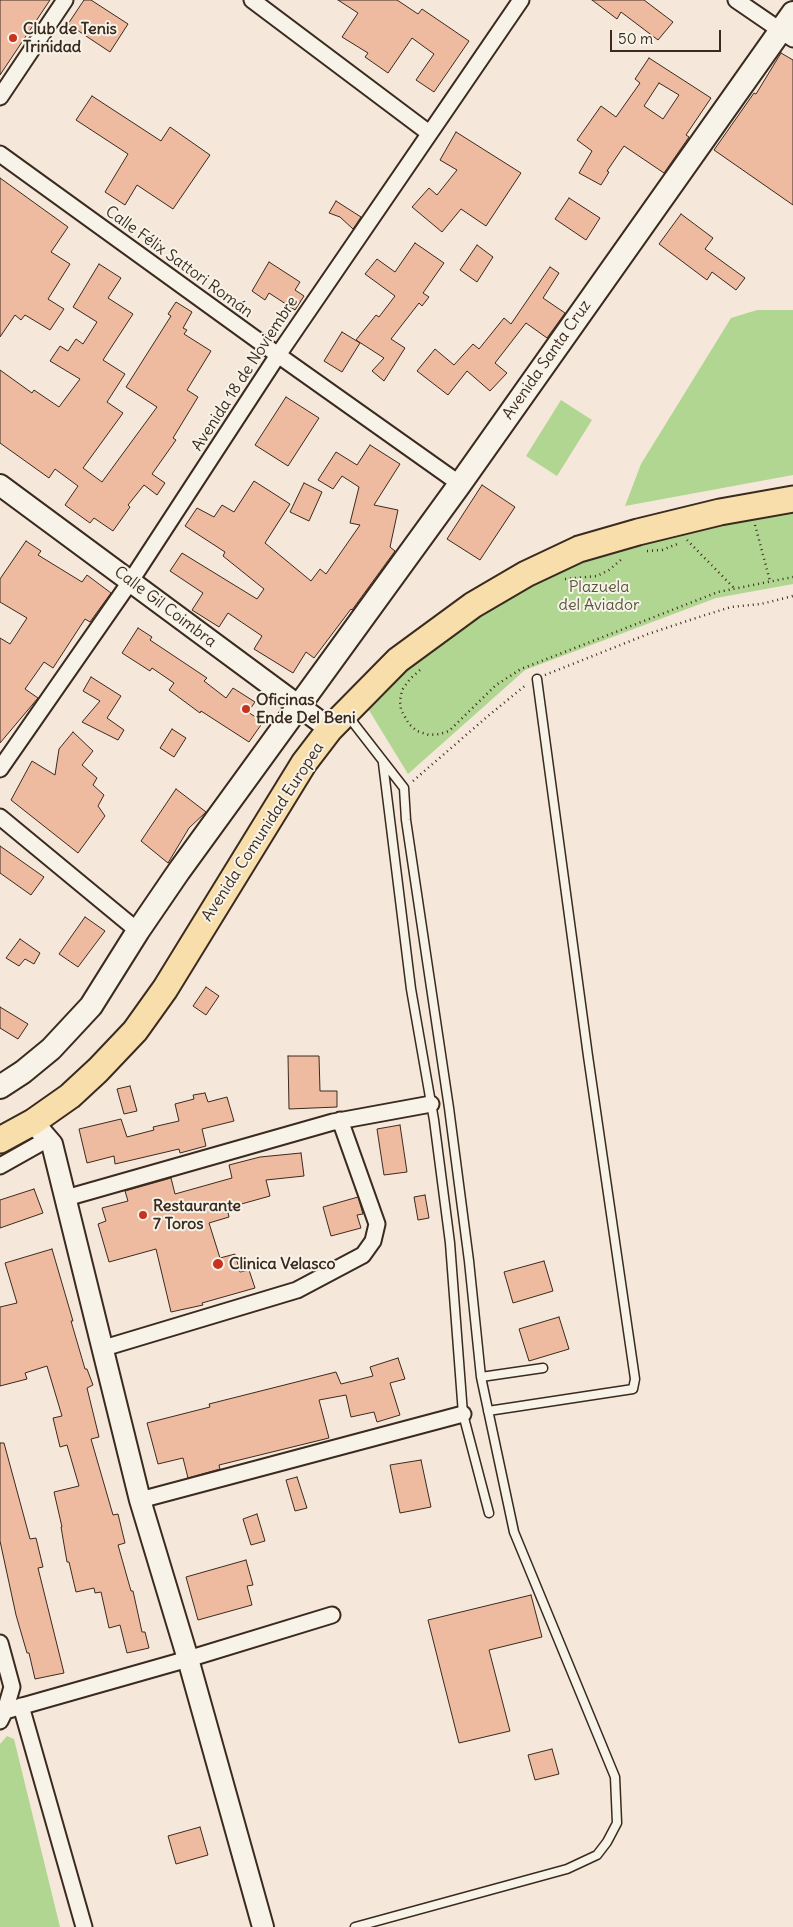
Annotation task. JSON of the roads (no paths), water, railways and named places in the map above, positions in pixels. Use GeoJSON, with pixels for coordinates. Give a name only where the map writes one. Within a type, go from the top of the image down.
{"type":"FeatureCollection","features":[{"type":"Feature","properties":{"kind":"main road","name":"Avenida Santa Cruz"},"geometry":{"type":"LineString","coordinates":[[0,1087],[51,1050],[91,1006],[138,931],[298,706],[789,27]]}},
{"type":"Feature","properties":{"kind":"main road","name":"Avenida Comunidad Europea"},"geometry":{"type":"LineString","coordinates":[[0,1140],[41,1130],[70,1096],[135,1031],[165,989],[304,763],[338,721],[398,660],[473,605],[526,574],[579,549],[720,512],[756,519],[793,499]]}},
{"type":"Feature","properties":{"kind":"street"},"geometry":{"type":"LineString","coordinates":[[0,97],[65,0]]}},
{"type":"Feature","properties":{"kind":"street"},"geometry":{"type":"LineString","coordinates":[[252,0],[429,134]]}},
{"type":"Feature","properties":{"kind":"street","name":"Avenida 18 de Noviembre"},"geometry":{"type":"LineString","coordinates":[[0,769],[130,582],[278,355],[521,0]]}},
{"type":"Feature","properties":{"kind":"street"},"geometry":{"type":"LineString","coordinates":[[736,0],[789,27]]}},
{"type":"Feature","properties":{"kind":"street","name":"Calle Félix Sattori Román"},"geometry":{"type":"LineString","coordinates":[[0,154],[460,484]]}},
{"type":"Feature","properties":{"kind":"street","name":"Calle Gil Coimbra"},"geometry":{"type":"LineString","coordinates":[[0,485],[298,706],[338,721]]}},
{"type":"Feature","properties":{"kind":"street"},"geometry":{"type":"LineString","coordinates":[[0,818],[138,931]]}},
{"type":"Feature","properties":{"kind":"street"},"geometry":{"type":"LineString","coordinates":[[66,1198],[340,1120],[431,1104]]}},
{"type":"Feature","properties":{"kind":"street"},"geometry":{"type":"LineString","coordinates":[[104,1348],[297,1290],[363,1255],[373,1241],[378,1224],[340,1120]]}},
{"type":"Feature","properties":{"kind":"street"},"geometry":{"type":"LineString","coordinates":[[0,1166],[41,1130],[52,1144],[104,1348],[140,1500],[188,1660],[262,1927]]}},
{"type":"Feature","properties":{"kind":"street"},"geometry":{"type":"LineString","coordinates":[[140,1500],[463,1414]]}},
{"type":"Feature","properties":{"kind":"street"},"geometry":{"type":"LineString","coordinates":[[2,1716],[21,1706],[188,1660],[332,1615]]}},
{"type":"Feature","properties":{"kind":"street"},"geometry":{"type":"LineString","coordinates":[[0,1643],[12,1687],[2,1716]]}},
{"type":"Feature","properties":{"kind":"street"},"geometry":{"type":"LineString","coordinates":[[21,1706],[84,1927]]}},
{"type":"Feature","properties":{"kind":"lane"},"geometry":{"type":"LineString","coordinates":[[488,1411],[633,1389],[635,1379],[592,1084],[537,679]]}},
{"type":"Feature","properties":{"kind":"lane"},"geometry":{"type":"LineString","coordinates":[[338,721],[383,762],[404,788],[406,820],[449,1108],[469,1261],[481,1376],[488,1411],[514,1532],[615,1777],[617,1823],[608,1842],[597,1855],[567,1869],[355,1927]]}},
{"type":"Feature","properties":{"kind":"lane"},"geometry":{"type":"LineString","coordinates":[[383,762],[412,989],[431,1104],[450,1243],[463,1414],[489,1513]]}},
{"type":"Feature","properties":{"kind":"lane"},"geometry":{"type":"LineString","coordinates":[[481,1376],[544,1368]]}},
{"type":"Feature","properties":{"kind":"place","name":"Club de Tenis Trinidad"},"geometry":{"type":"Point","coordinates":[13,38]}},
{"type":"Feature","properties":{"kind":"place","name":"Oficinas Ende Del Beni"},"geometry":{"type":"Point","coordinates":[246,709]}},
{"type":"Feature","properties":{"kind":"place","name":"Restaurante 7 Toros"},"geometry":{"type":"Point","coordinates":[143,1215]}},
{"type":"Feature","properties":{"kind":"place","name":"Clinica Velasco"},"geometry":{"type":"Point","coordinates":[218,1264]}},
{"type":"Feature","properties":{"kind":"park label","name":"Plazuela del Aviador"},"geometry":{"type":"Point","coordinates":[599,596]}}]}
